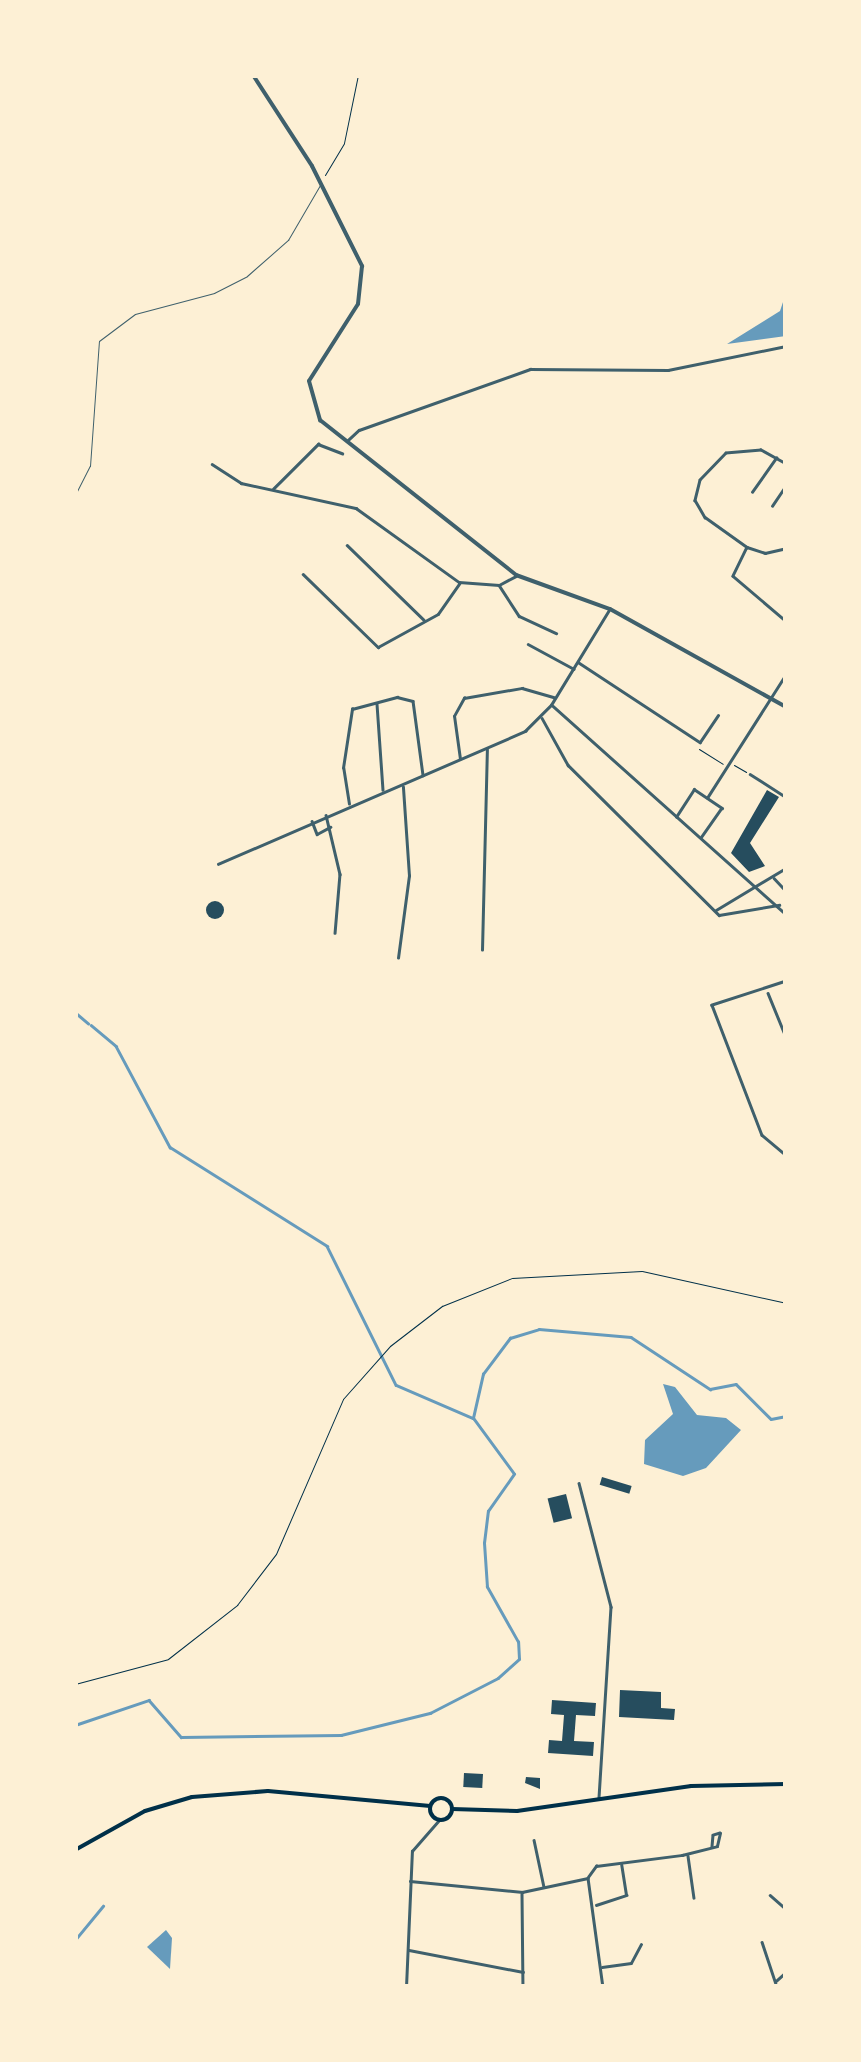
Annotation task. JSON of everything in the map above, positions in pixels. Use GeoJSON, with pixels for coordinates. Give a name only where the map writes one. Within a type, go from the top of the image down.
{"type":"FeatureCollection","features":[{"type":"Feature","properties":{"kind":"main road"},"geometry":{"type":"LineString","coordinates":[[75,1850],[145,1811],[234,1792],[430,1806],[440,1798],[452,1809],[518,1811],[691,1786],[786,1784]]}},
{"type":"Feature","properties":{"kind":"main road"},"geometry":{"type":"LineString","coordinates":[[430,1806],[439,1820],[452,1809]]}},
{"type":"Feature","properties":{"kind":"street"},"geometry":{"type":"LineString","coordinates":[[253,75],[322,182],[357,250],[363,282],[354,312],[311,372],[308,395],[320,420],[516,575],[610,609],[786,707]]}},
{"type":"Feature","properties":{"kind":"street"},"geometry":{"type":"LineString","coordinates":[[346,442],[360,430],[530,369],[668,370],[786,346]]}},
{"type":"Feature","properties":{"kind":"street"},"geometry":{"type":"LineString","coordinates":[[273,488],[318,444],[342,453]]}},
{"type":"Feature","properties":{"kind":"street"},"geometry":{"type":"LineString","coordinates":[[786,464],[744,448],[726,453],[696,492],[705,517],[747,547],[765,553],[786,548]]}},
{"type":"Feature","properties":{"kind":"street"},"geometry":{"type":"LineString","coordinates":[[752,492],[776,458]]}},
{"type":"Feature","properties":{"kind":"street"},"geometry":{"type":"LineString","coordinates":[[212,464],[242,483],[356,508],[460,582],[499,585],[516,575]]}},
{"type":"Feature","properties":{"kind":"street"},"geometry":{"type":"LineString","coordinates":[[772,506],[786,485]]}},
{"type":"Feature","properties":{"kind":"street"},"geometry":{"type":"LineString","coordinates":[[347,544],[426,622]]}},
{"type":"Feature","properties":{"kind":"street"},"geometry":{"type":"LineString","coordinates":[[747,547],[733,576],[786,621]]}},
{"type":"Feature","properties":{"kind":"street"},"geometry":{"type":"LineString","coordinates":[[303,574],[378,647],[426,622],[460,582]]}},
{"type":"Feature","properties":{"kind":"street"},"geometry":{"type":"LineString","coordinates":[[499,585],[518,616],[556,633]]}},
{"type":"Feature","properties":{"kind":"street"},"geometry":{"type":"LineString","coordinates":[[218,864],[326,814],[487,750],[541,717],[610,609]]}},
{"type":"Feature","properties":{"kind":"street"},"geometry":{"type":"LineString","coordinates":[[528,644],[574,669]]}},
{"type":"Feature","properties":{"kind":"street"},"geometry":{"type":"LineString","coordinates":[[578,662],[700,742],[718,716]]}},
{"type":"Feature","properties":{"kind":"street"},"geometry":{"type":"LineString","coordinates":[[706,798],[786,674]]}},
{"type":"Feature","properties":{"kind":"street"},"geometry":{"type":"LineString","coordinates":[[461,761],[454,716],[464,698],[522,688],[556,698]]}},
{"type":"Feature","properties":{"kind":"street"},"geometry":{"type":"LineString","coordinates":[[350,805],[343,768],[346,718],[376,702],[404,696],[418,708],[424,777]]}},
{"type":"Feature","properties":{"kind":"street"},"geometry":{"type":"LineString","coordinates":[[376,702],[384,792]]}},
{"type":"Feature","properties":{"kind":"street"},"geometry":{"type":"LineString","coordinates":[[551,705],[676,817],[761,886],[786,914]]}},
{"type":"Feature","properties":{"kind":"street"},"geometry":{"type":"LineString","coordinates":[[541,717],[568,765],[715,911],[729,915],[779,905]]}},
{"type":"Feature","properties":{"kind":"street"},"geometry":{"type":"LineString","coordinates":[[482,950],[487,750]]}},
{"type":"Feature","properties":{"kind":"street"},"geometry":{"type":"LineString","coordinates":[[750,774],[786,796]]}},
{"type":"Feature","properties":{"kind":"street"},"geometry":{"type":"LineString","coordinates":[[398,958],[408,876],[402,785]]}},
{"type":"Feature","properties":{"kind":"street"},"geometry":{"type":"LineString","coordinates":[[676,817],[694,789],[722,808],[702,838]]}},
{"type":"Feature","properties":{"kind":"street"},"geometry":{"type":"LineString","coordinates":[[326,814],[340,874],[335,933]]}},
{"type":"Feature","properties":{"kind":"street"},"geometry":{"type":"LineString","coordinates":[[312,820],[317,834],[330,827]]}},
{"type":"Feature","properties":{"kind":"street"},"geometry":{"type":"LineString","coordinates":[[715,911],[786,868]]}},
{"type":"Feature","properties":{"kind":"street"},"geometry":{"type":"LineString","coordinates":[[774,878],[786,891]]}},
{"type":"Feature","properties":{"kind":"street"},"geometry":{"type":"LineString","coordinates":[[786,981],[768,991],[712,1004],[762,1134],[786,1155]]}},
{"type":"Feature","properties":{"kind":"street"},"geometry":{"type":"LineString","coordinates":[[768,991],[786,1037]]}},
{"type":"Feature","properties":{"kind":"street"},"geometry":{"type":"LineString","coordinates":[[579,1483],[612,1607],[599,1801]]}},
{"type":"Feature","properties":{"kind":"street"},"geometry":{"type":"LineString","coordinates":[[406,1987],[412,1851],[439,1820]]}},
{"type":"Feature","properties":{"kind":"street"},"geometry":{"type":"LineString","coordinates":[[534,1840],[544,1888]]}},
{"type":"Feature","properties":{"kind":"street"},"geometry":{"type":"LineString","coordinates":[[603,1987],[595,1906],[588,1878],[593,1867],[712,1847]]}},
{"type":"Feature","properties":{"kind":"street"},"geometry":{"type":"LineString","coordinates":[[688,1854],[694,1898]]}},
{"type":"Feature","properties":{"kind":"street"},"geometry":{"type":"LineString","coordinates":[[595,1906],[626,1895],[621,1862]]}},
{"type":"Feature","properties":{"kind":"street"},"geometry":{"type":"LineString","coordinates":[[410,1882],[522,1892],[588,1878]]}},
{"type":"Feature","properties":{"kind":"street"},"geometry":{"type":"LineString","coordinates":[[522,1892],[523,1987]]}},
{"type":"Feature","properties":{"kind":"street"},"geometry":{"type":"LineString","coordinates":[[770,1895],[786,1909]]}},
{"type":"Feature","properties":{"kind":"street"},"geometry":{"type":"LineString","coordinates":[[782,1905],[786,1898]]}},
{"type":"Feature","properties":{"kind":"street"},"geometry":{"type":"LineString","coordinates":[[762,1942],[776,1985]]}},
{"type":"Feature","properties":{"kind":"street"},"geometry":{"type":"LineString","coordinates":[[602,1967],[631,1964],[641,1944]]}},
{"type":"Feature","properties":{"kind":"street"},"geometry":{"type":"LineString","coordinates":[[408,1950],[523,1972]]}},
{"type":"Feature","properties":{"kind":"street"},"geometry":{"type":"LineString","coordinates":[[776,1985],[786,1972]]}},
{"type":"Feature","properties":{"kind":"lane"},"geometry":{"type":"LineString","coordinates":[[75,495],[90,466],[99,341],[135,314],[214,293],[247,276],[288,240],[322,182]]}},
{"type":"Feature","properties":{"kind":"path"},"geometry":{"type":"LineString","coordinates":[[322,182],[344,142],[358,75]]}},
{"type":"Feature","properties":{"kind":"path"},"geometry":{"type":"LineString","coordinates":[[700,742],[697,748],[750,774]]}},
{"type":"Feature","properties":{"kind":"path"},"geometry":{"type":"LineString","coordinates":[[75,1684],[168,1659],[238,1605],[276,1554],[343,1400],[390,1346],[442,1306],[512,1278],[563,1272],[642,1271],[786,1304]]}},
{"type":"Feature","properties":{"kind":"water"},"geometry":{"type":"Polygon","coordinates":[[[786,293],[786,336],[727,344],[780,311],[786,293]]]}},
{"type":"Feature","properties":{"kind":"water"},"geometry":{"type":"Polygon","coordinates":[[[663,1384],[675,1387],[697,1415],[726,1418],[741,1430],[706,1468],[683,1476],[644,1464],[645,1440],[673,1414],[663,1384]]]}},
{"type":"Feature","properties":{"kind":"water"},"geometry":{"type":"Polygon","coordinates":[[[166,1930],[172,1938],[170,1969],[147,1947],[166,1930]]]}},
{"type":"Feature","properties":{"kind":"building"},"geometry":{"type":"Polygon","coordinates":[[[767,790],[779,797],[750,843],[765,866],[749,872],[731,853],[767,790]]]}},
{"type":"Feature","properties":{"kind":"building"},"geometry":{"type":"Polygon","coordinates":[[[215,901],[224,910],[215,919],[206,910],[215,901]]]}},
{"type":"Feature","properties":{"kind":"building"},"geometry":{"type":"Polygon","coordinates":[[[602,1477],[632,1486],[629,1494],[600,1485],[602,1477]]]}},
{"type":"Feature","properties":{"kind":"building"},"geometry":{"type":"Polygon","coordinates":[[[566,1494],[572,1518],[554,1523],[548,1499],[566,1494]]]}},
{"type":"Feature","properties":{"kind":"building"},"geometry":{"type":"Polygon","coordinates":[[[620,1690],[661,1692],[661,1708],[675,1709],[674,1720],[619,1717],[620,1690]]]}},
{"type":"Feature","properties":{"kind":"building"},"geometry":{"type":"Polygon","coordinates":[[[552,1700],[596,1703],[595,1716],[576,1715],[574,1741],[594,1742],[593,1756],[548,1753],[549,1740],[562,1741],[564,1715],[551,1714],[552,1700]]]}},
{"type":"Feature","properties":{"kind":"building"},"geometry":{"type":"Polygon","coordinates":[[[464,1773],[483,1774],[482,1788],[463,1787],[464,1773]]]}},
{"type":"Feature","properties":{"kind":"building"},"geometry":{"type":"Polygon","coordinates":[[[526,1777],[540,1778],[540,1789],[525,1783],[526,1777]]]}},
{"type":"Feature","properties":{"kind":"waterway"},"geometry":{"type":"LineString","coordinates":[[76,1013],[88,1023]]}},
{"type":"Feature","properties":{"kind":"waterway"},"geometry":{"type":"LineString","coordinates":[[91,1025],[116,1046],[170,1147],[327,1246],[396,1385],[473,1418]]}},
{"type":"Feature","properties":{"kind":"waterway"},"geometry":{"type":"LineString","coordinates":[[75,1725],[149,1700],[181,1737],[341,1735],[430,1713],[498,1678],[519,1659],[518,1642],[487,1587],[484,1543],[488,1511],[514,1474],[473,1418],[483,1374],[510,1338],[539,1329],[631,1337],[710,1389],[736,1384],[771,1419],[786,1416]]}},
{"type":"Feature","properties":{"kind":"waterway"},"geometry":{"type":"LineString","coordinates":[[75,1940],[103,1906]]}}]}
